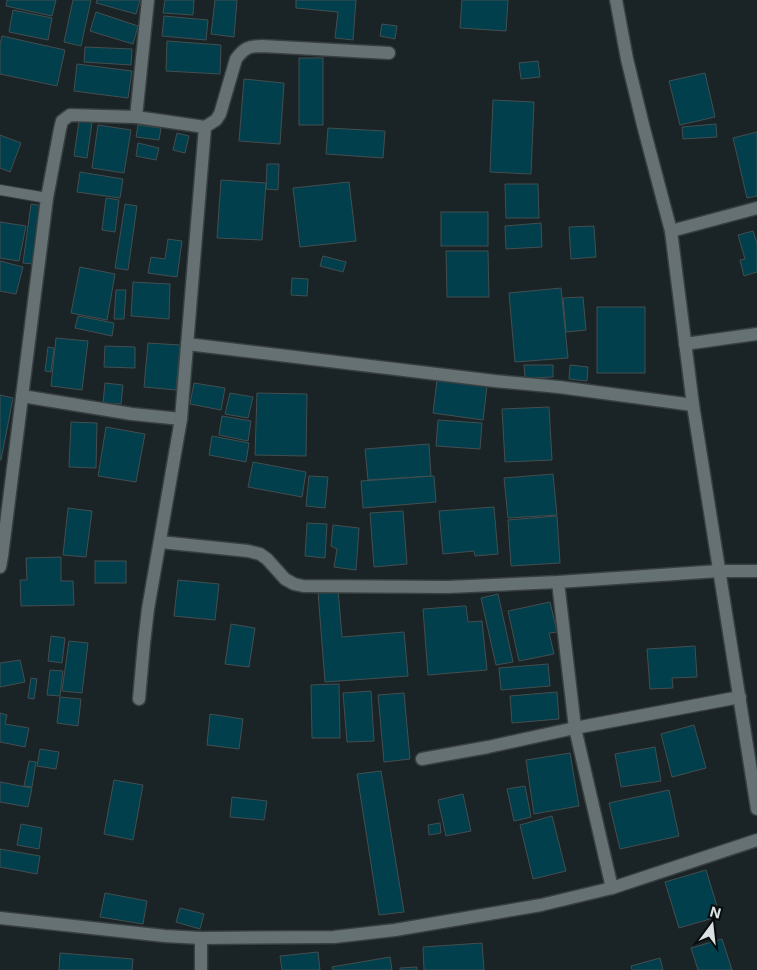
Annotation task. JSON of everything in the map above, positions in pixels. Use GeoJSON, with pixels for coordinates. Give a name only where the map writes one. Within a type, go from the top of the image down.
{"type":"FeatureCollection","features":[{"type":"Feature","properties":{"kind":"street"},"geometry":{"type":"LineString","coordinates":[[136,117],[148,0]]}},
{"type":"Feature","properties":{"kind":"street"},"geometry":{"type":"LineString","coordinates":[[616,0],[627,60],[671,231],[693,405],[757,809]]}},
{"type":"Feature","properties":{"kind":"street"},"geometry":{"type":"LineString","coordinates":[[0,567],[47,198],[62,121],[70,115],[136,117],[205,126],[216,120],[220,114],[236,59],[241,52],[250,46],[389,53]]}},
{"type":"Feature","properties":{"kind":"street"},"geometry":{"type":"LineString","coordinates":[[139,700],[144,642],[181,419],[205,126]]}},
{"type":"Feature","properties":{"kind":"street"},"geometry":{"type":"LineString","coordinates":[[671,231],[757,208]]}},
{"type":"Feature","properties":{"kind":"street"},"geometry":{"type":"LineString","coordinates":[[686,344],[757,334]]}},
{"type":"Feature","properties":{"kind":"street"},"geometry":{"type":"LineString","coordinates":[[187,344],[568,388],[693,405]]}},
{"type":"Feature","properties":{"kind":"street"},"geometry":{"type":"LineString","coordinates":[[22,396],[132,414],[181,419]]}},
{"type":"Feature","properties":{"kind":"street"},"geometry":{"type":"LineString","coordinates":[[160,542],[248,551],[260,554],[285,579],[303,586],[448,587],[757,570]]}},
{"type":"Feature","properties":{"kind":"street"},"geometry":{"type":"LineString","coordinates":[[558,582],[575,728],[612,888]]}},
{"type":"Feature","properties":{"kind":"street"},"geometry":{"type":"LineString","coordinates":[[422,759],[740,697]]}},
{"type":"Feature","properties":{"kind":"street"},"geometry":{"type":"LineString","coordinates":[[0,918],[165,936],[201,938],[334,937],[395,930],[541,905],[612,888],[757,840]]}},
{"type":"Feature","properties":{"kind":"street"},"geometry":{"type":"LineString","coordinates":[[201,938],[201,970]]}},
{"type":"Feature","properties":{"kind":"lane"},"geometry":{"type":"LineString","coordinates":[[0,190],[47,198]]}},
{"type":"Feature","properties":{"kind":"building"},"geometry":{"type":"Polygon","coordinates":[[[7,0],[56,0],[52,16],[6,6],[7,0]]]}},
{"type":"Feature","properties":{"kind":"building"},"geometry":{"type":"Polygon","coordinates":[[[73,0],[91,0],[81,46],[64,42],[73,0]]]}},
{"type":"Feature","properties":{"kind":"building"},"geometry":{"type":"Polygon","coordinates":[[[97,0],[140,0],[136,14],[96,3],[97,0]]]}},
{"type":"Feature","properties":{"kind":"building"},"geometry":{"type":"Polygon","coordinates":[[[165,0],[194,0],[193,15],[163,13],[165,0]]]}},
{"type":"Feature","properties":{"kind":"building"},"geometry":{"type":"Polygon","coordinates":[[[215,0],[237,0],[234,37],[211,34],[215,0]]]}},
{"type":"Feature","properties":{"kind":"building"},"geometry":{"type":"Polygon","coordinates":[[[296,0],[356,0],[353,40],[335,38],[338,12],[296,8],[296,0]]]}},
{"type":"Feature","properties":{"kind":"building"},"geometry":{"type":"Polygon","coordinates":[[[462,0],[508,0],[506,31],[460,28],[462,0]]]}},
{"type":"Feature","properties":{"kind":"building"},"geometry":{"type":"Polygon","coordinates":[[[13,10],[52,18],[48,40],[9,32],[13,10]]]}},
{"type":"Feature","properties":{"kind":"building"},"geometry":{"type":"Polygon","coordinates":[[[96,12],[138,26],[133,44],[90,31],[96,12]]]}},
{"type":"Feature","properties":{"kind":"building"},"geometry":{"type":"Polygon","coordinates":[[[164,16],[208,20],[206,40],[162,36],[164,16]]]}},
{"type":"Feature","properties":{"kind":"building"},"geometry":{"type":"Polygon","coordinates":[[[382,24],[397,26],[395,39],[380,36],[382,24]]]}},
{"type":"Feature","properties":{"kind":"building"},"geometry":{"type":"Polygon","coordinates":[[[2,36],[65,50],[57,86],[0,74],[0,45],[2,36]]]}},
{"type":"Feature","properties":{"kind":"building"},"geometry":{"type":"Polygon","coordinates":[[[167,41],[221,45],[220,74],[166,71],[167,41]]]}},
{"type":"Feature","properties":{"kind":"building"},"geometry":{"type":"Polygon","coordinates":[[[85,47],[132,49],[131,65],[84,62],[85,47]]]}},
{"type":"Feature","properties":{"kind":"building"},"geometry":{"type":"Polygon","coordinates":[[[299,58],[323,58],[323,125],[299,125],[299,58]]]}},
{"type":"Feature","properties":{"kind":"building"},"geometry":{"type":"Polygon","coordinates":[[[538,61],[540,77],[521,79],[519,63],[538,61]]]}},
{"type":"Feature","properties":{"kind":"building"},"geometry":{"type":"Polygon","coordinates":[[[77,64],[132,71],[128,98],[74,91],[77,64]]]}},
{"type":"Feature","properties":{"kind":"building"},"geometry":{"type":"Polygon","coordinates":[[[705,73],[715,117],[680,125],[669,81],[705,73]]]}},
{"type":"Feature","properties":{"kind":"building"},"geometry":{"type":"Polygon","coordinates":[[[244,79],[284,83],[280,144],[239,141],[244,79]]]}},
{"type":"Feature","properties":{"kind":"building"},"geometry":{"type":"Polygon","coordinates":[[[493,100],[534,102],[531,174],[490,172],[493,100]]]}},
{"type":"Feature","properties":{"kind":"building"},"geometry":{"type":"Polygon","coordinates":[[[79,121],[92,123],[87,158],[74,156],[79,121]]]}},
{"type":"Feature","properties":{"kind":"building"},"geometry":{"type":"Polygon","coordinates":[[[716,124],[717,137],[683,139],[682,127],[716,124]]]}},
{"type":"Feature","properties":{"kind":"building"},"geometry":{"type":"Polygon","coordinates":[[[98,125],[131,130],[124,173],[92,168],[98,125]]]}},
{"type":"Feature","properties":{"kind":"building"},"geometry":{"type":"Polygon","coordinates":[[[138,125],[161,128],[159,140],[136,137],[138,125]]]}},
{"type":"Feature","properties":{"kind":"building"},"geometry":{"type":"Polygon","coordinates":[[[328,128],[385,131],[383,158],[326,154],[328,128]]]}},
{"type":"Feature","properties":{"kind":"building"},"geometry":{"type":"Polygon","coordinates":[[[757,132],[757,196],[747,198],[733,138],[757,132]]]}},
{"type":"Feature","properties":{"kind":"building"},"geometry":{"type":"Polygon","coordinates":[[[177,133],[189,136],[185,153],[173,150],[177,133]]]}},
{"type":"Feature","properties":{"kind":"building"},"geometry":{"type":"Polygon","coordinates":[[[0,135],[21,143],[10,172],[0,168],[0,135]]]}},
{"type":"Feature","properties":{"kind":"building"},"geometry":{"type":"Polygon","coordinates":[[[138,143],[159,148],[156,160],[136,156],[138,143]]]}},
{"type":"Feature","properties":{"kind":"building"},"geometry":{"type":"Polygon","coordinates":[[[267,164],[279,164],[278,190],[266,189],[267,164]]]}},
{"type":"Feature","properties":{"kind":"building"},"geometry":{"type":"Polygon","coordinates":[[[80,172],[123,179],[120,198],[77,192],[80,172]]]}},
{"type":"Feature","properties":{"kind":"building"},"geometry":{"type":"Polygon","coordinates":[[[221,180],[266,183],[262,240],[217,238],[221,180]]]}},
{"type":"Feature","properties":{"kind":"building"},"geometry":{"type":"Polygon","coordinates":[[[349,182],[356,241],[300,247],[293,188],[349,182]]]}},
{"type":"Feature","properties":{"kind":"building"},"geometry":{"type":"Polygon","coordinates":[[[505,184],[538,184],[539,218],[506,218],[505,184]]]}},
{"type":"Feature","properties":{"kind":"building"},"geometry":{"type":"Polygon","coordinates":[[[106,198],[119,200],[115,232],[102,230],[106,198]]]}},
{"type":"Feature","properties":{"kind":"building"},"geometry":{"type":"Polygon","coordinates":[[[31,204],[43,206],[34,264],[23,263],[31,204]]]}},
{"type":"Feature","properties":{"kind":"building"},"geometry":{"type":"Polygon","coordinates":[[[125,204],[137,206],[128,270],[115,268],[125,204]]]}},
{"type":"Feature","properties":{"kind":"building"},"geometry":{"type":"Polygon","coordinates":[[[441,212],[488,212],[488,246],[441,246],[441,212]]]}},
{"type":"Feature","properties":{"kind":"building"},"geometry":{"type":"Polygon","coordinates":[[[0,222],[26,226],[19,261],[0,258],[0,222]]]}},
{"type":"Feature","properties":{"kind":"building"},"geometry":{"type":"Polygon","coordinates":[[[541,223],[542,247],[506,249],[505,226],[541,223]]]}},
{"type":"Feature","properties":{"kind":"building"},"geometry":{"type":"Polygon","coordinates":[[[594,226],[596,257],[571,259],[569,227],[594,226]]]}},
{"type":"Feature","properties":{"kind":"building"},"geometry":{"type":"Polygon","coordinates":[[[753,231],[757,243],[757,272],[744,276],[740,260],[745,259],[738,235],[753,231]]]}},
{"type":"Feature","properties":{"kind":"building"},"geometry":{"type":"Polygon","coordinates":[[[168,239],[182,241],[177,277],[148,273],[151,257],[165,259],[168,239]]]}},
{"type":"Feature","properties":{"kind":"building"},"geometry":{"type":"Polygon","coordinates":[[[446,251],[488,251],[489,297],[447,297],[446,251]]]}},
{"type":"Feature","properties":{"kind":"building"},"geometry":{"type":"Polygon","coordinates":[[[323,256],[346,262],[343,272],[320,266],[323,256]]]}},
{"type":"Feature","properties":{"kind":"building"},"geometry":{"type":"Polygon","coordinates":[[[0,261],[23,267],[16,294],[0,291],[0,261]]]}},
{"type":"Feature","properties":{"kind":"building"},"geometry":{"type":"Polygon","coordinates":[[[80,267],[115,274],[107,320],[71,313],[80,267]]]}},
{"type":"Feature","properties":{"kind":"building"},"geometry":{"type":"Polygon","coordinates":[[[292,278],[308,279],[307,296],[291,295],[292,278]]]}},
{"type":"Feature","properties":{"kind":"building"},"geometry":{"type":"Polygon","coordinates":[[[133,282],[170,284],[169,319],[131,316],[133,282]]]}},
{"type":"Feature","properties":{"kind":"building"},"geometry":{"type":"Polygon","coordinates":[[[561,288],[568,358],[515,362],[509,293],[561,288]]]}},
{"type":"Feature","properties":{"kind":"building"},"geometry":{"type":"Polygon","coordinates":[[[116,290],[126,290],[124,319],[114,319],[116,290]]]}},
{"type":"Feature","properties":{"kind":"building"},"geometry":{"type":"Polygon","coordinates":[[[583,297],[586,330],[566,332],[563,298],[583,297]]]}},
{"type":"Feature","properties":{"kind":"building"},"geometry":{"type":"Polygon","coordinates":[[[597,307],[645,307],[645,373],[597,373],[597,307]]]}},
{"type":"Feature","properties":{"kind":"building"},"geometry":{"type":"Polygon","coordinates":[[[78,316],[114,323],[112,336],[75,328],[78,316]]]}},
{"type":"Feature","properties":{"kind":"building"},"geometry":{"type":"Polygon","coordinates":[[[56,338],[88,341],[82,390],[51,386],[56,338]]]}},
{"type":"Feature","properties":{"kind":"building"},"geometry":{"type":"Polygon","coordinates":[[[148,343],[180,345],[176,390],[144,387],[148,343]]]}},
{"type":"Feature","properties":{"kind":"building"},"geometry":{"type":"Polygon","coordinates":[[[105,346],[135,347],[135,368],[104,367],[105,346]]]}},
{"type":"Feature","properties":{"kind":"building"},"geometry":{"type":"Polygon","coordinates":[[[48,347],[54,348],[51,372],[45,371],[48,347]]]}},
{"type":"Feature","properties":{"kind":"building"},"geometry":{"type":"Polygon","coordinates":[[[524,365],[553,365],[553,377],[525,378],[524,365]]]}},
{"type":"Feature","properties":{"kind":"building"},"geometry":{"type":"Polygon","coordinates":[[[570,365],[588,367],[587,381],[569,379],[570,365]]]}},
{"type":"Feature","properties":{"kind":"building"},"geometry":{"type":"Polygon","coordinates":[[[437,380],[487,386],[483,420],[433,413],[437,380]]]}},
{"type":"Feature","properties":{"kind":"building"},"geometry":{"type":"Polygon","coordinates":[[[105,383],[123,385],[121,404],[103,403],[105,383]]]}},
{"type":"Feature","properties":{"kind":"building"},"geometry":{"type":"Polygon","coordinates":[[[194,383],[225,388],[221,410],[190,404],[194,383]]]}},
{"type":"Feature","properties":{"kind":"building"},"geometry":{"type":"Polygon","coordinates":[[[230,393],[253,397],[248,418],[225,414],[230,393]]]}},
{"type":"Feature","properties":{"kind":"building"},"geometry":{"type":"Polygon","coordinates":[[[257,393],[307,394],[306,456],[255,455],[257,393]]]}},
{"type":"Feature","properties":{"kind":"building"},"geometry":{"type":"Polygon","coordinates":[[[0,395],[13,398],[1,460],[0,460],[0,395]]]}},
{"type":"Feature","properties":{"kind":"building"},"geometry":{"type":"Polygon","coordinates":[[[549,407],[552,460],[505,462],[502,409],[549,407]]]}},
{"type":"Feature","properties":{"kind":"building"},"geometry":{"type":"Polygon","coordinates":[[[222,416],[251,421],[248,441],[219,435],[222,416]]]}},
{"type":"Feature","properties":{"kind":"building"},"geometry":{"type":"Polygon","coordinates":[[[438,420],[482,423],[480,449],[436,446],[438,420]]]}},
{"type":"Feature","properties":{"kind":"building"},"geometry":{"type":"Polygon","coordinates":[[[71,422],[97,423],[96,468],[69,467],[71,422]]]}},
{"type":"Feature","properties":{"kind":"building"},"geometry":{"type":"Polygon","coordinates":[[[106,427],[145,434],[136,482],[98,476],[106,427]]]}},
{"type":"Feature","properties":{"kind":"building"},"geometry":{"type":"Polygon","coordinates":[[[212,436],[249,443],[246,462],[209,455],[212,436]]]}},
{"type":"Feature","properties":{"kind":"building"},"geometry":{"type":"Polygon","coordinates":[[[429,444],[431,476],[368,480],[365,449],[429,444]]]}},
{"type":"Feature","properties":{"kind":"building"},"geometry":{"type":"Polygon","coordinates":[[[253,462],[306,472],[302,497],[248,487],[253,462]]]}},
{"type":"Feature","properties":{"kind":"building"},"geometry":{"type":"Polygon","coordinates":[[[553,474],[557,515],[508,518],[504,478],[553,474]]]}},
{"type":"Feature","properties":{"kind":"building"},"geometry":{"type":"Polygon","coordinates":[[[309,476],[328,477],[325,508],[306,506],[309,476]]]}},
{"type":"Feature","properties":{"kind":"building"},"geometry":{"type":"Polygon","coordinates":[[[434,476],[436,502],[363,508],[361,481],[434,476]]]}},
{"type":"Feature","properties":{"kind":"building"},"geometry":{"type":"Polygon","coordinates":[[[494,507],[498,554],[475,556],[474,551],[443,554],[439,511],[494,507]]]}},
{"type":"Feature","properties":{"kind":"building"},"geometry":{"type":"Polygon","coordinates":[[[68,508],[92,511],[86,557],[63,555],[68,508]]]}},
{"type":"Feature","properties":{"kind":"building"},"geometry":{"type":"Polygon","coordinates":[[[403,511],[407,564],[374,567],[370,513],[403,511]]]}},
{"type":"Feature","properties":{"kind":"building"},"geometry":{"type":"Polygon","coordinates":[[[557,516],[560,563],[511,566],[508,520],[557,516]]]}},
{"type":"Feature","properties":{"kind":"building"},"geometry":{"type":"Polygon","coordinates":[[[307,523],[327,524],[325,558],[305,556],[307,523]]]}},
{"type":"Feature","properties":{"kind":"building"},"geometry":{"type":"Polygon","coordinates":[[[333,525],[359,528],[356,570],[334,567],[337,549],[331,546],[333,525]]]}},
{"type":"Feature","properties":{"kind":"building"},"geometry":{"type":"Polygon","coordinates":[[[61,557],[61,581],[73,581],[74,605],[21,606],[20,580],[27,580],[26,558],[61,557]]]}},
{"type":"Feature","properties":{"kind":"building"},"geometry":{"type":"Polygon","coordinates":[[[95,561],[126,561],[126,583],[95,583],[95,561]]]}},
{"type":"Feature","properties":{"kind":"building"},"geometry":{"type":"Polygon","coordinates":[[[178,580],[219,584],[215,620],[174,616],[178,580]]]}},
{"type":"Feature","properties":{"kind":"building"},"geometry":{"type":"Polygon","coordinates":[[[338,590],[342,637],[404,632],[408,676],[325,682],[318,592],[338,590]]]}},
{"type":"Feature","properties":{"kind":"building"},"geometry":{"type":"Polygon","coordinates":[[[498,594],[513,662],[496,665],[481,598],[498,594]]]}},
{"type":"Feature","properties":{"kind":"building"},"geometry":{"type":"Polygon","coordinates":[[[550,602],[557,632],[549,633],[554,654],[519,661],[508,611],[550,602]]]}},
{"type":"Feature","properties":{"kind":"building"},"geometry":{"type":"Polygon","coordinates":[[[466,606],[468,622],[482,621],[487,670],[428,675],[423,609],[466,606]]]}},
{"type":"Feature","properties":{"kind":"building"},"geometry":{"type":"Polygon","coordinates":[[[231,624],[255,628],[249,667],[225,664],[231,624]]]}},
{"type":"Feature","properties":{"kind":"building"},"geometry":{"type":"Polygon","coordinates":[[[51,636],[65,638],[62,663],[48,661],[51,636]]]}},
{"type":"Feature","properties":{"kind":"building"},"geometry":{"type":"Polygon","coordinates":[[[69,641],[88,643],[82,693],[62,691],[69,641]]]}},
{"type":"Feature","properties":{"kind":"building"},"geometry":{"type":"Polygon","coordinates":[[[695,646],[697,677],[672,678],[673,688],[650,689],[647,649],[695,646]]]}},
{"type":"Feature","properties":{"kind":"building"},"geometry":{"type":"Polygon","coordinates":[[[20,660],[25,682],[0,687],[0,663],[20,660]]]}},
{"type":"Feature","properties":{"kind":"building"},"geometry":{"type":"Polygon","coordinates":[[[548,664],[550,686],[501,690],[499,668],[548,664]]]}},
{"type":"Feature","properties":{"kind":"building"},"geometry":{"type":"Polygon","coordinates":[[[50,670],[63,671],[60,696],[47,695],[50,670]]]}},
{"type":"Feature","properties":{"kind":"building"},"geometry":{"type":"Polygon","coordinates":[[[31,678],[37,679],[34,699],[28,698],[31,678]]]}},
{"type":"Feature","properties":{"kind":"building"},"geometry":{"type":"Polygon","coordinates":[[[339,684],[340,738],[312,738],[311,685],[339,684]]]}},
{"type":"Feature","properties":{"kind":"building"},"geometry":{"type":"Polygon","coordinates":[[[371,691],[374,741],[347,742],[343,693],[371,691]]]}},
{"type":"Feature","properties":{"kind":"building"},"geometry":{"type":"Polygon","coordinates":[[[557,692],[559,719],[512,723],[510,696],[557,692]]]}},
{"type":"Feature","properties":{"kind":"building"},"geometry":{"type":"Polygon","coordinates":[[[404,693],[410,759],[384,762],[378,695],[404,693]]]}},
{"type":"Feature","properties":{"kind":"building"},"geometry":{"type":"Polygon","coordinates":[[[60,697],[81,699],[78,726],[57,723],[60,697]]]}},
{"type":"Feature","properties":{"kind":"building"},"geometry":{"type":"Polygon","coordinates":[[[0,713],[7,715],[5,724],[29,728],[25,747],[0,742],[0,713]]]}},
{"type":"Feature","properties":{"kind":"building"},"geometry":{"type":"Polygon","coordinates":[[[210,714],[243,719],[239,749],[207,745],[210,714]]]}},
{"type":"Feature","properties":{"kind":"building"},"geometry":{"type":"Polygon","coordinates":[[[694,725],[706,768],[672,777],[661,734],[694,725]]]}},
{"type":"Feature","properties":{"kind":"building"},"geometry":{"type":"Polygon","coordinates":[[[655,747],[661,781],[621,787],[615,754],[655,747]]]}},
{"type":"Feature","properties":{"kind":"building"},"geometry":{"type":"Polygon","coordinates":[[[40,749],[59,752],[56,769],[37,766],[40,749]]]}},
{"type":"Feature","properties":{"kind":"building"},"geometry":{"type":"Polygon","coordinates":[[[570,753],[579,806],[534,814],[526,760],[570,753]]]}},
{"type":"Feature","properties":{"kind":"building"},"geometry":{"type":"Polygon","coordinates":[[[29,761],[36,762],[32,787],[24,786],[29,761]]]}},
{"type":"Feature","properties":{"kind":"building"},"geometry":{"type":"Polygon","coordinates":[[[381,771],[404,912],[379,915],[357,774],[381,771]]]}},
{"type":"Feature","properties":{"kind":"building"},"geometry":{"type":"Polygon","coordinates":[[[114,780],[143,785],[133,840],[104,834],[114,780]]]}},
{"type":"Feature","properties":{"kind":"building"},"geometry":{"type":"Polygon","coordinates":[[[0,782],[32,788],[28,807],[0,802],[0,782]]]}},
{"type":"Feature","properties":{"kind":"building"},"geometry":{"type":"Polygon","coordinates":[[[525,786],[531,817],[514,821],[507,789],[525,786]]]}},
{"type":"Feature","properties":{"kind":"building"},"geometry":{"type":"Polygon","coordinates":[[[669,790],[679,836],[620,849],[609,803],[669,790]]]}},
{"type":"Feature","properties":{"kind":"building"},"geometry":{"type":"Polygon","coordinates":[[[463,794],[471,831],[446,836],[438,800],[463,794]]]}},
{"type":"Feature","properties":{"kind":"building"},"geometry":{"type":"Polygon","coordinates":[[[232,797],[267,801],[264,820],[230,817],[232,797]]]}},
{"type":"Feature","properties":{"kind":"building"},"geometry":{"type":"Polygon","coordinates":[[[552,816],[566,871],[533,879],[520,825],[552,816]]]}},
{"type":"Feature","properties":{"kind":"building"},"geometry":{"type":"Polygon","coordinates":[[[440,823],[441,833],[429,835],[428,825],[440,823]]]}},
{"type":"Feature","properties":{"kind":"building"},"geometry":{"type":"Polygon","coordinates":[[[21,824],[42,828],[39,849],[17,845],[21,824]]]}},
{"type":"Feature","properties":{"kind":"building"},"geometry":{"type":"Polygon","coordinates":[[[0,849],[40,856],[37,874],[0,867],[0,849]]]}},
{"type":"Feature","properties":{"kind":"building"},"geometry":{"type":"Polygon","coordinates":[[[706,870],[720,916],[679,928],[665,882],[706,870]]]}},
{"type":"Feature","properties":{"kind":"building"},"geometry":{"type":"Polygon","coordinates":[[[105,893],[147,901],[143,924],[100,917],[105,893]]]}},
{"type":"Feature","properties":{"kind":"building"},"geometry":{"type":"Polygon","coordinates":[[[180,908],[204,914],[200,929],[176,922],[180,908]]]}},
{"type":"Feature","properties":{"kind":"building"},"geometry":{"type":"Polygon","coordinates":[[[722,939],[732,970],[698,970],[691,948],[722,939]]]}},
{"type":"Feature","properties":{"kind":"building"},"geometry":{"type":"Polygon","coordinates":[[[482,943],[484,970],[424,970],[423,947],[482,943]]]}},
{"type":"Feature","properties":{"kind":"building"},"geometry":{"type":"Polygon","coordinates":[[[318,952],[320,970],[282,970],[280,956],[318,952]]]}},
{"type":"Feature","properties":{"kind":"building"},"geometry":{"type":"Polygon","coordinates":[[[60,953],[133,959],[132,970],[59,970],[60,953]]]}},
{"type":"Feature","properties":{"kind":"building"},"geometry":{"type":"Polygon","coordinates":[[[390,957],[392,970],[333,970],[332,967],[390,957]]]}},
{"type":"Feature","properties":{"kind":"building"},"geometry":{"type":"Polygon","coordinates":[[[660,958],[663,970],[632,970],[631,966],[660,958]]]}},
{"type":"Feature","properties":{"kind":"building"},"geometry":{"type":"Polygon","coordinates":[[[417,967],[417,970],[400,970],[400,968],[417,967]]]}}]}
